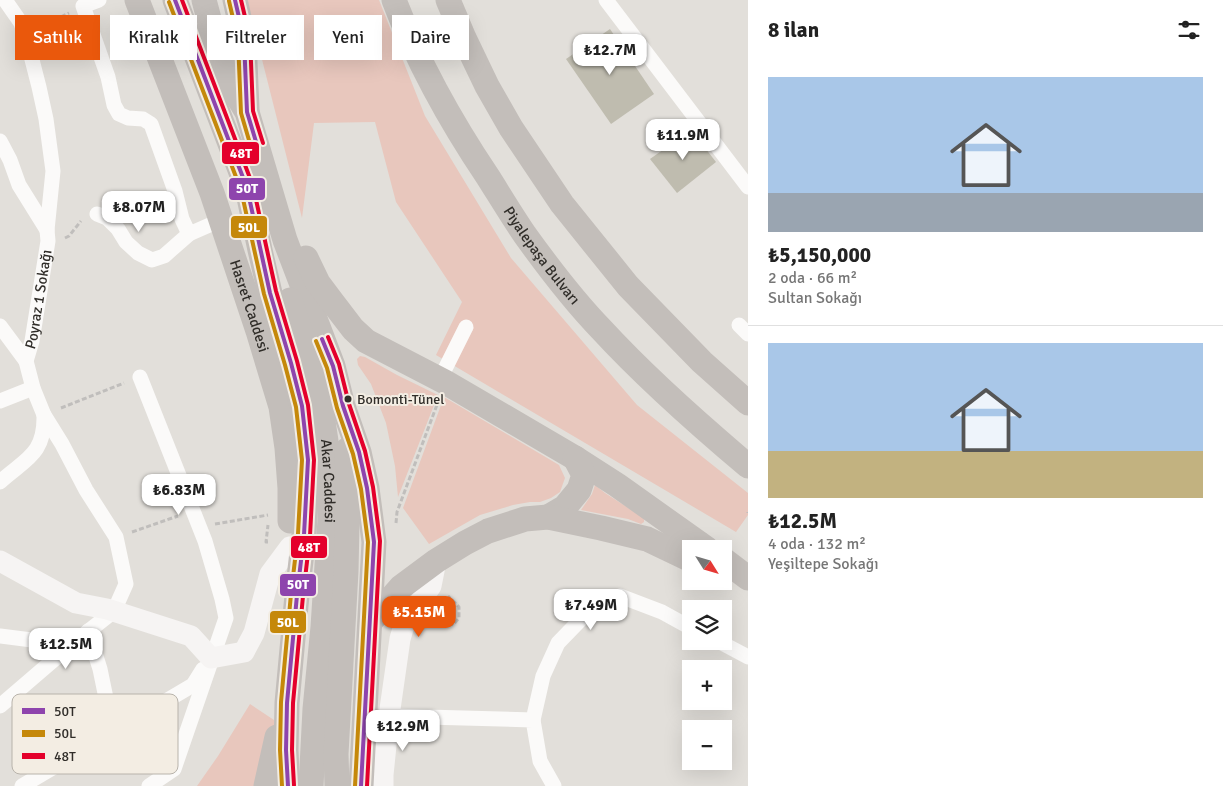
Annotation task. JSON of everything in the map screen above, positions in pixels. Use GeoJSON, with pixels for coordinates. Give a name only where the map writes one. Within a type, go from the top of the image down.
{"type":"FeatureCollection","features":[{"type":"Feature","properties":{"kind":"main road","name":"Hasret Caddesi"},"geometry":{"type":"LineString","coordinates":[[137,0],[221,220],[281,407],[290,488],[291,569],[297,595]]}},
{"type":"Feature","properties":{"kind":"main road"},"geometry":{"type":"LineString","coordinates":[[174,0],[247,188],[270,293],[302,406],[308,460],[307,504],[287,703],[286,750],[288,786]]}},
{"type":"Feature","properties":{"kind":"main road"},"geometry":{"type":"LineString","coordinates":[[204,0],[223,72],[247,112]]}},
{"type":"Feature","properties":{"kind":"main road"},"geometry":{"type":"LineString","coordinates":[[234,0],[244,39],[247,112],[285,240],[333,366],[343,406],[359,452],[367,488],[374,542],[361,786]]}},
{"type":"Feature","properties":{"kind":"main road","name":"Piyalepaşa Bulvarı"},"geometry":{"type":"LineString","coordinates":[[394,0],[423,67],[449,116],[468,149],[524,234],[565,287],[639,369],[748,466]]}},
{"type":"Feature","properties":{"kind":"main road"},"geometry":{"type":"LineString","coordinates":[[448,0],[464,38],[511,128],[562,204],[628,286],[702,362],[748,403]]}},
{"type":"Feature","properties":{"kind":"main road","name":"Akar Caddesi"},"geometry":{"type":"LineString","coordinates":[[247,188],[314,369],[326,441],[330,519],[311,786]]}},
{"type":"Feature","properties":{"kind":"main road"},"geometry":{"type":"LineString","coordinates":[[285,240],[301,247],[318,283],[353,329],[366,341],[443,381],[575,458],[617,485],[694,540]]}},
{"type":"Feature","properties":{"kind":"main road","name":"Akar Caddesi"},"geometry":{"type":"LineString","coordinates":[[337,786],[336,754],[348,514],[348,478],[343,406]]}},
{"type":"Feature","properties":{"kind":"main road"},"geometry":{"type":"LineString","coordinates":[[548,517],[565,507],[579,490],[584,474],[575,458]]}},
{"type":"Feature","properties":{"kind":"main road"},"geometry":{"type":"LineString","coordinates":[[371,621],[401,587],[436,561],[488,530],[524,519],[548,517],[601,528],[647,540],[682,556]]}},
{"type":"Feature","properties":{"kind":"main road"},"geometry":{"type":"LineString","coordinates":[[0,561],[76,603],[114,611],[190,636],[211,658],[244,652],[254,633],[270,574],[290,547]]}},
{"type":"Feature","properties":{"kind":"main road"},"geometry":{"type":"LineString","coordinates":[[383,786],[389,716],[400,639],[404,625],[431,586],[436,561]]}},
{"type":"Feature","properties":{"kind":"main road"},"geometry":{"type":"LineString","coordinates":[[732,566],[748,578]]}},
{"type":"Feature","properties":{"kind":"main road"},"geometry":{"type":"LineString","coordinates":[[732,580],[748,589]]}},
{"type":"Feature","properties":{"kind":"main road"},"geometry":{"type":"LineString","coordinates":[[266,786],[274,746],[287,703]]}},
{"type":"Feature","properties":{"kind":"street","name":"Poyraz 1 Sokağı"},"geometry":{"type":"LineString","coordinates":[[5,0],[15,15]]}},
{"type":"Feature","properties":{"kind":"street"},"geometry":{"type":"LineString","coordinates":[[99,0],[83,6],[108,77],[114,105],[119,114],[128,118],[143,118],[151,124],[175,191],[182,219],[189,234]]}},
{"type":"Feature","properties":{"kind":"street"},"geometry":{"type":"LineString","coordinates":[[606,0],[748,187]]}},
{"type":"Feature","properties":{"kind":"street","name":"Poyraz 1 Sokağı"},"geometry":{"type":"LineString","coordinates":[[32,60],[46,119],[53,171],[47,235],[32,341],[26,361],[33,388],[44,415],[62,444],[86,490],[116,537],[126,584],[114,611]]}},
{"type":"Feature","properties":{"kind":"street"},"geometry":{"type":"LineString","coordinates":[[0,141],[10,160],[19,185],[47,235]]}},
{"type":"Feature","properties":{"kind":"street"},"geometry":{"type":"LineString","coordinates":[[97,214],[107,218],[118,228],[126,242],[138,253],[152,260],[164,256],[189,234],[221,220]]}},
{"type":"Feature","properties":{"kind":"street"},"geometry":{"type":"LineString","coordinates":[[0,326],[26,361]]}},
{"type":"Feature","properties":{"kind":"street"},"geometry":{"type":"LineString","coordinates":[[443,381],[466,327]]}},
{"type":"Feature","properties":{"kind":"street"},"geometry":{"type":"LineString","coordinates":[[140,377],[204,541],[226,618],[178,756]]}},
{"type":"Feature","properties":{"kind":"street"},"geometry":{"type":"LineString","coordinates":[[0,400],[33,388]]}},
{"type":"Feature","properties":{"kind":"street"},"geometry":{"type":"LineString","coordinates":[[0,482],[33,454],[42,438],[44,415]]}},
{"type":"Feature","properties":{"kind":"street"},"geometry":{"type":"LineString","coordinates":[[554,786],[540,761],[533,720],[543,676],[558,643],[588,612],[620,596],[662,612],[682,623]]}},
{"type":"Feature","properties":{"kind":"street"},"geometry":{"type":"LineString","coordinates":[[14,694],[114,611]]}},
{"type":"Feature","properties":{"kind":"street"},"geometry":{"type":"LineString","coordinates":[[88,631],[100,669],[105,694]]}},
{"type":"Feature","properties":{"kind":"street"},"geometry":{"type":"LineString","coordinates":[[0,636],[71,645]]}},
{"type":"Feature","properties":{"kind":"street"},"geometry":{"type":"LineString","coordinates":[[732,648],[748,657]]}},
{"type":"Feature","properties":{"kind":"street"},"geometry":{"type":"LineString","coordinates":[[177,694],[192,685],[211,658]]}},
{"type":"Feature","properties":{"kind":"street"},"geometry":{"type":"LineString","coordinates":[[0,706],[12,696]]}},
{"type":"Feature","properties":{"kind":"street"},"geometry":{"type":"LineString","coordinates":[[389,716],[533,720]]}},
{"type":"Feature","properties":{"kind":"street"},"geometry":{"type":"LineString","coordinates":[[22,786],[42,774]]}},
{"type":"Feature","properties":{"kind":"street"},"geometry":{"type":"LineString","coordinates":[[149,786],[166,774]]}},
{"type":"Feature","properties":{"kind":"path"},"geometry":{"type":"LineString","coordinates":[[65,15],[83,6]]}},
{"type":"Feature","properties":{"kind":"path"},"geometry":{"type":"LineString","coordinates":[[47,235],[57,242],[69,236],[84,218],[97,214]]}},
{"type":"Feature","properties":{"kind":"path"},"geometry":{"type":"LineString","coordinates":[[44,415],[140,377]]}},
{"type":"Feature","properties":{"kind":"path"},"geometry":{"type":"LineString","coordinates":[[397,512],[443,381]]}},
{"type":"Feature","properties":{"kind":"path"},"geometry":{"type":"LineString","coordinates":[[116,537],[193,512]]}},
{"type":"Feature","properties":{"kind":"path"},"geometry":{"type":"LineString","coordinates":[[199,527],[271,515]]}},
{"type":"Feature","properties":{"kind":"path"},"geometry":{"type":"LineString","coordinates":[[432,610],[453,625]]}},
{"type":"Feature","properties":{"kind":"shaded area"},"geometry":{"type":"Polygon","coordinates":[[[247,0],[379,0],[392,33],[392,60],[403,60],[425,116],[511,258],[637,405],[748,493],[748,515],[736,532],[436,355],[462,302],[396,202],[375,122],[314,123],[302,218],[262,60],[304,60],[304,15],[251,15],[247,0]]]}},
{"type":"Feature","properties":{"kind":"shaded area"},"geometry":{"type":"Polygon","coordinates":[[[360,356],[438,395],[398,497],[395,466],[386,423],[371,384],[358,365],[357,359],[360,356]]]}},
{"type":"Feature","properties":{"kind":"shaded area"},"geometry":{"type":"Polygon","coordinates":[[[444,397],[559,465],[565,478],[560,492],[540,502],[513,505],[480,515],[429,544],[403,508],[444,397]]]}},
{"type":"Feature","properties":{"kind":"shaded area"},"geometry":{"type":"Polygon","coordinates":[[[595,485],[644,518],[644,522],[641,524],[628,519],[581,510],[592,494],[595,485]]]}},
{"type":"Feature","properties":{"kind":"shaded area"},"geometry":{"type":"Polygon","coordinates":[[[250,704],[274,720],[274,745],[266,786],[197,786],[218,756],[250,704]]]}},
{"type":"Feature","properties":{"kind":"building"},"geometry":{"type":"Polygon","coordinates":[[[610,29],[654,94],[611,124],[566,59],[610,29]]]}},
{"type":"Feature","properties":{"kind":"building"},"geometry":{"type":"Polygon","coordinates":[[[691,130],[716,162],[677,193],[650,159],[691,130]]]}},
{"type":"Feature","properties":{"kind":"transit line","name":"50T"},"geometry":{"type":"LineString","coordinates":[[175,0],[247,188],[270,293],[302,406],[308,460],[304,535],[287,703],[286,750],[288,786]]}},
{"type":"Feature","properties":{"kind":"transit line","name":"48T"},"geometry":{"type":"LineString","coordinates":[[182,0],[253,186],[276,291],[308,405],[314,460],[310,536],[293,703],[292,750],[294,785]]}},
{"type":"Feature","properties":{"kind":"transit line","name":"50T"},"geometry":{"type":"LineString","coordinates":[[235,0],[244,39],[247,112],[257,145]]}},
{"type":"Feature","properties":{"kind":"transit line","name":"48T"},"geometry":{"type":"LineString","coordinates":[[241,0],[250,38],[253,111],[263,143]]}},
{"type":"Feature","properties":{"kind":"transit line","name":"50L"},"geometry":{"type":"LineString","coordinates":[[229,1],[238,40],[241,113],[251,147]]}},
{"type":"Feature","properties":{"kind":"transit line","name":"50L"},"geometry":{"type":"LineString","coordinates":[[169,2],[241,190],[264,294],[296,407],[302,460],[298,534],[281,702],[280,750],[282,786]]}},
{"type":"Feature","properties":{"kind":"transit line","name":"48T"},"geometry":{"type":"LineString","coordinates":[[328,337],[339,364],[349,404],[365,451],[373,487],[380,541],[367,786]]}},
{"type":"Feature","properties":{"kind":"transit line","name":"50T"},"geometry":{"type":"LineString","coordinates":[[322,339],[333,366],[343,406],[359,452],[367,488],[374,542],[361,786]]}},
{"type":"Feature","properties":{"kind":"transit line","name":"50L"},"geometry":{"type":"LineString","coordinates":[[316,341],[327,368],[337,408],[353,454],[361,489],[368,542],[355,786]]}},
{"type":"Feature","properties":{"kind":"place","name":"Bomonti-Tünel"},"geometry":{"type":"Point","coordinates":[348,399]}}]}
